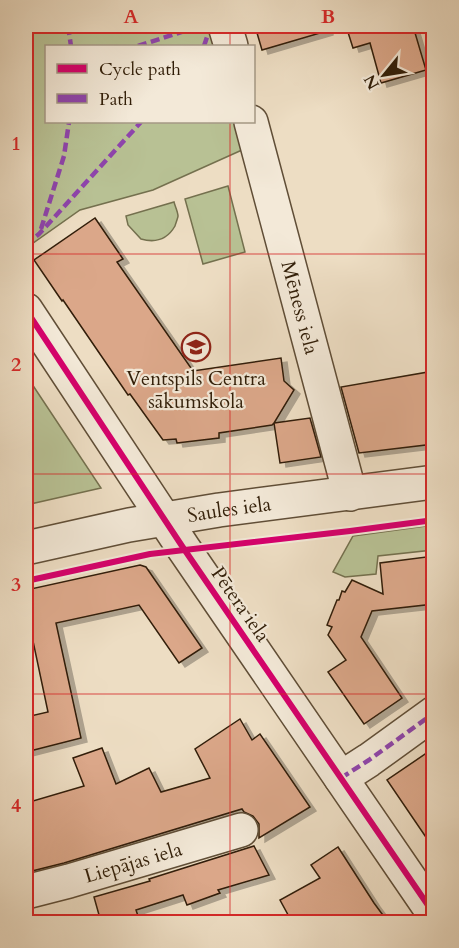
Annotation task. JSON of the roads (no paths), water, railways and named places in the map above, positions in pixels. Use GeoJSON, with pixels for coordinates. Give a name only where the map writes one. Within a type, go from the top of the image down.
{"type":"FeatureCollection","features":[{"type":"Feature","properties":{"kind":"street"},"geometry":{"type":"LineString","coordinates":[[225,26],[231,45]]}},
{"type":"Feature","properties":{"kind":"street","name":"Mēness iela"},"geometry":{"type":"LineString","coordinates":[[251,123],[350,494]]}},
{"type":"Feature","properties":{"kind":"street","name":"Pētera iela"},"geometry":{"type":"LineString","coordinates":[[26,310],[164,519],[434,914]]}},
{"type":"Feature","properties":{"kind":"street","name":"Saules iela"},"geometry":{"type":"LineString","coordinates":[[26,548],[129,525],[219,510],[434,482]]}},
{"type":"Feature","properties":{"kind":"street"},"geometry":{"type":"LineString","coordinates":[[341,778],[434,713]]}},
{"type":"Feature","properties":{"kind":"street","name":"Liepājas iela"},"geometry":{"type":"LineString","coordinates":[[26,892],[241,830]]}},
{"type":"Feature","properties":{"kind":"place","name":"Ventspils Centra sākumskola"},"geometry":{"type":"Point","coordinates":[196,347]}}]}
